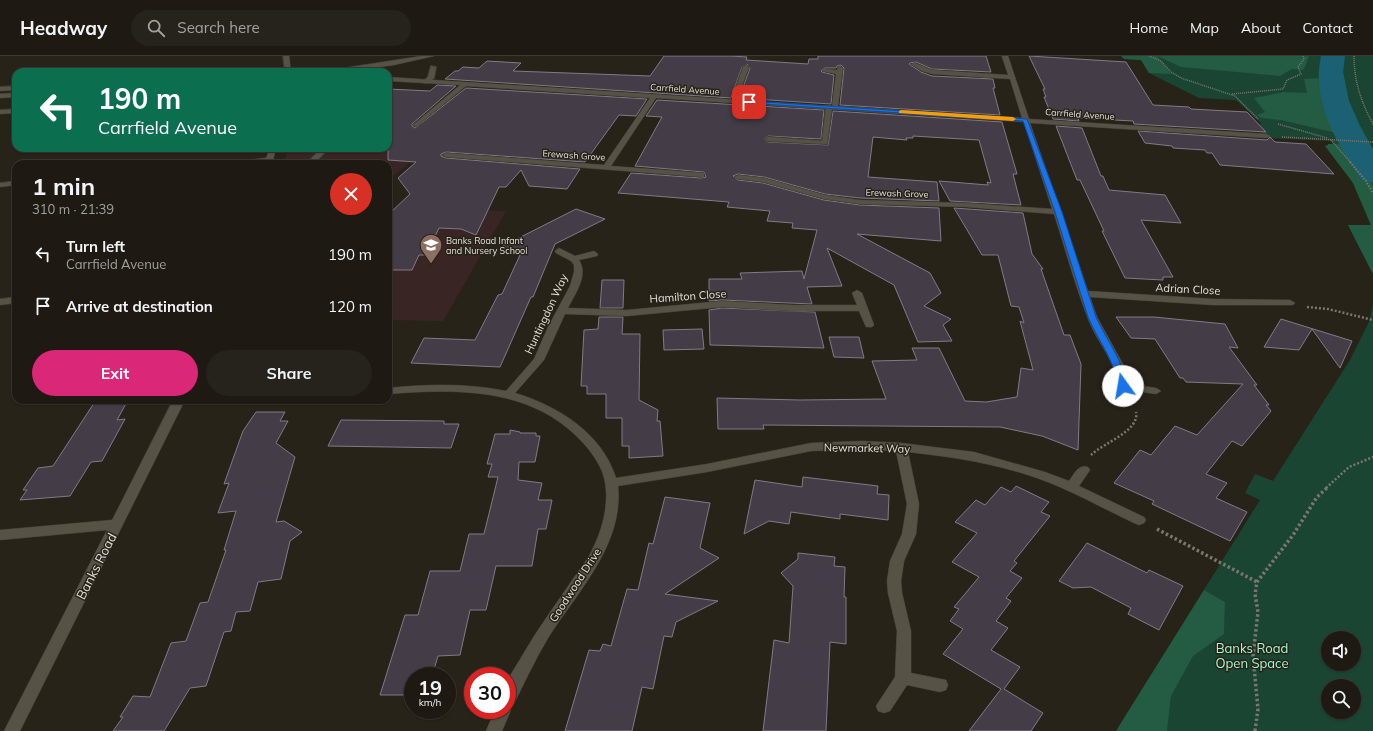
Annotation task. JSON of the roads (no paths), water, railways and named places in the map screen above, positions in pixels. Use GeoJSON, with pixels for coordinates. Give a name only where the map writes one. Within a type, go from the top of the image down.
{"type":"FeatureCollection","features":[{"type":"Feature","properties":{"kind":"street"},"geometry":{"type":"LineString","coordinates":[[286,56],[288,68]]}},
{"type":"Feature","properties":{"kind":"street"},"geometry":{"type":"LineString","coordinates":[[360,68],[431,56]]}},
{"type":"Feature","properties":{"kind":"street"},"geometry":{"type":"LineString","coordinates":[[1005,56],[1084,294],[1099,333],[1118,366],[1123,386],[1121,403]]}},
{"type":"Feature","properties":{"kind":"street"},"geometry":{"type":"LineString","coordinates":[[913,64],[924,70],[932,72],[1012,77]]}},
{"type":"Feature","properties":{"kind":"street"},"geometry":{"type":"LineString","coordinates":[[825,71],[840,70],[832,107]]}},
{"type":"Feature","properties":{"kind":"street","name":"Carrfield Avenue"},"geometry":{"type":"LineString","coordinates":[[392,79],[1267,136]]}},
{"type":"Feature","properties":{"kind":"street"},"geometry":{"type":"LineString","coordinates":[[416,125],[465,84]]}},
{"type":"Feature","properties":{"kind":"street"},"geometry":{"type":"LineString","coordinates":[[0,89],[12,88]]}},
{"type":"Feature","properties":{"kind":"street"},"geometry":{"type":"LineString","coordinates":[[0,96],[12,95]]}},
{"type":"Feature","properties":{"kind":"street"},"geometry":{"type":"LineString","coordinates":[[606,168],[654,96]]}},
{"type":"Feature","properties":{"kind":"street"},"geometry":{"type":"LineString","coordinates":[[0,112],[12,111]]}},
{"type":"Feature","properties":{"kind":"street","name":"Erewash Grove"},"geometry":{"type":"LineString","coordinates":[[446,155],[701,174]]}},
{"type":"Feature","properties":{"kind":"street","name":"Erewash Grove"},"geometry":{"type":"LineString","coordinates":[[738,177],[764,180],[818,195],[860,202],[966,205],[1058,212]]}},
{"type":"Feature","properties":{"kind":"street"},"geometry":{"type":"LineString","coordinates":[[0,185],[12,184]]}},
{"type":"Feature","properties":{"kind":"street"},"geometry":{"type":"LineString","coordinates":[[559,251],[574,259],[594,254]]}},
{"type":"Feature","properties":{"kind":"street","name":"Huntingdon Way"},"geometry":{"type":"LineString","coordinates":[[508,394],[539,360],[553,327],[575,286],[579,272],[578,265],[574,259]]}},
{"type":"Feature","properties":{"kind":"street"},"geometry":{"type":"LineString","coordinates":[[857,293],[869,325]]}},
{"type":"Feature","properties":{"kind":"street","name":"Adrian Close"},"geometry":{"type":"LineString","coordinates":[[1084,294],[1178,301],[1247,304],[1290,303]]}},
{"type":"Feature","properties":{"kind":"street"},"geometry":{"type":"LineString","coordinates":[[0,302],[12,300]]}},
{"type":"Feature","properties":{"kind":"street","name":"Hamilton Close"},"geometry":{"type":"LineString","coordinates":[[562,311],[627,313],[722,304],[793,308],[863,308]]}},
{"type":"Feature","properties":{"kind":"street"},"geometry":{"type":"LineString","coordinates":[[1123,386],[1156,391]]}},
{"type":"Feature","properties":{"kind":"street","name":"Goodwood Drive"},"geometry":{"type":"LineString","coordinates":[[392,391],[449,387],[508,394],[526,400],[557,414],[577,429],[600,455],[612,483],[612,500],[601,548],[533,648],[516,683]]}},
{"type":"Feature","properties":{"kind":"street","name":"Banks Road"},"geometry":{"type":"LineString","coordinates":[[12,731],[177,404]]}},
{"type":"Feature","properties":{"kind":"street","name":"Newmarket Way"},"geometry":{"type":"LineString","coordinates":[[612,483],[707,468],[811,447],[862,445],[900,447],[974,456],[1040,475],[1071,487],[1139,520]]}},
{"type":"Feature","properties":{"kind":"street"},"geometry":{"type":"LineString","coordinates":[[884,706],[903,678],[904,631],[895,593],[894,581],[897,560],[909,534],[913,504],[900,447]]}},
{"type":"Feature","properties":{"kind":"street"},"geometry":{"type":"LineString","coordinates":[[1071,487],[1084,470]]}},
{"type":"Feature","properties":{"kind":"street"},"geometry":{"type":"LineString","coordinates":[[0,535],[117,524]]}},
{"type":"Feature","properties":{"kind":"street"},"geometry":{"type":"LineString","coordinates":[[903,678],[940,685]]}},
{"type":"Feature","properties":{"kind":"street"},"geometry":{"type":"LineString","coordinates":[[494,731],[499,719]]}},
{"type":"Feature","properties":{"kind":"lane"},"geometry":{"type":"LineString","coordinates":[[426,82],[432,78],[434,67]]}},
{"type":"Feature","properties":{"kind":"lane"},"geometry":{"type":"LineString","coordinates":[[733,101],[746,67]]}},
{"type":"Feature","properties":{"kind":"lane"},"geometry":{"type":"LineString","coordinates":[[768,139],[825,143],[832,107]]}},
{"type":"Feature","properties":{"kind":"lane"},"geometry":{"type":"LineString","coordinates":[[313,160],[322,152]]}},
{"type":"Feature","properties":{"kind":"waterway"},"geometry":{"type":"LineString","coordinates":[[1333,56],[1331,72],[1336,101],[1340,113],[1352,138],[1373,173]]}},
{"type":"Feature","properties":{"kind":"place","name":"Banks Road Infant and Nursery School"},"geometry":{"type":"Point","coordinates":[431,264]}},
{"type":"Feature","properties":{"kind":"park label","name":"Banks Road Open Space"},"geometry":{"type":"Point","coordinates":[1252,656]}}]}
